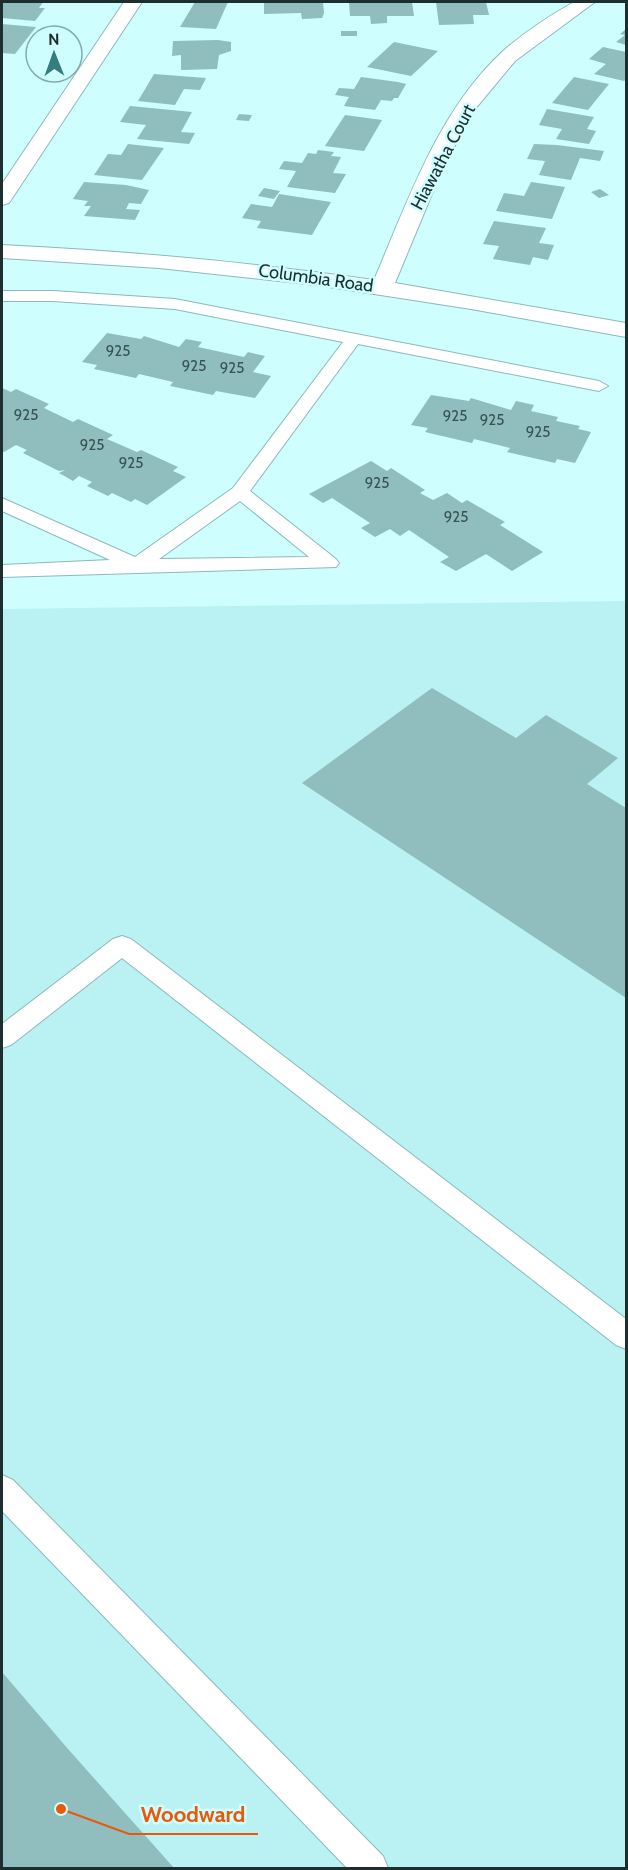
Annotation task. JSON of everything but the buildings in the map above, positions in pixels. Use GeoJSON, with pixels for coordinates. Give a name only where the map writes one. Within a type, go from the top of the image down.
{"type":"FeatureCollection","features":[{"type":"Feature","properties":{"kind":"street"},"geometry":{"type":"LineString","coordinates":[[2,199],[133,2]]}},
{"type":"Feature","properties":{"kind":"street","name":"Hiawatha Court"},"geometry":{"type":"LineString","coordinates":[[382,287],[434,167],[459,119],[507,58],[549,24],[586,2]]}},
{"type":"Feature","properties":{"kind":"street","name":"Columbia Road"},"geometry":{"type":"LineString","coordinates":[[2,252],[172,261],[382,287],[489,303],[627,330]]}},
{"type":"Feature","properties":{"kind":"lane"},"geometry":{"type":"LineString","coordinates":[[2,296],[53,296],[175,304],[599,386]]}},
{"type":"Feature","properties":{"kind":"lane"},"geometry":{"type":"LineString","coordinates":[[137,565],[240,492],[354,338]]}},
{"type":"Feature","properties":{"kind":"lane"},"geometry":{"type":"LineString","coordinates":[[2,571],[137,565],[329,563],[240,492]]}},
{"type":"Feature","properties":{"kind":"lane"},"geometry":{"type":"LineString","coordinates":[[2,504],[137,565]]}},
{"type":"Feature","properties":{"kind":"lane"},"geometry":{"type":"LineString","coordinates":[[2,1038],[122,945],[627,1336]]}},
{"type":"Feature","properties":{"kind":"lane"},"geometry":{"type":"LineString","coordinates":[[2,1490],[371,1869]]}},
{"type":"Feature","properties":{"kind":"shaded area"},"geometry":{"type":"Polygon","coordinates":[[[626,601],[626,1868],[2,1868],[2,609],[626,601]]]}},
{"type":"Feature","properties":{"kind":"place","name":"Woodward"},"geometry":{"type":"Point","coordinates":[61,1809]}}]}
